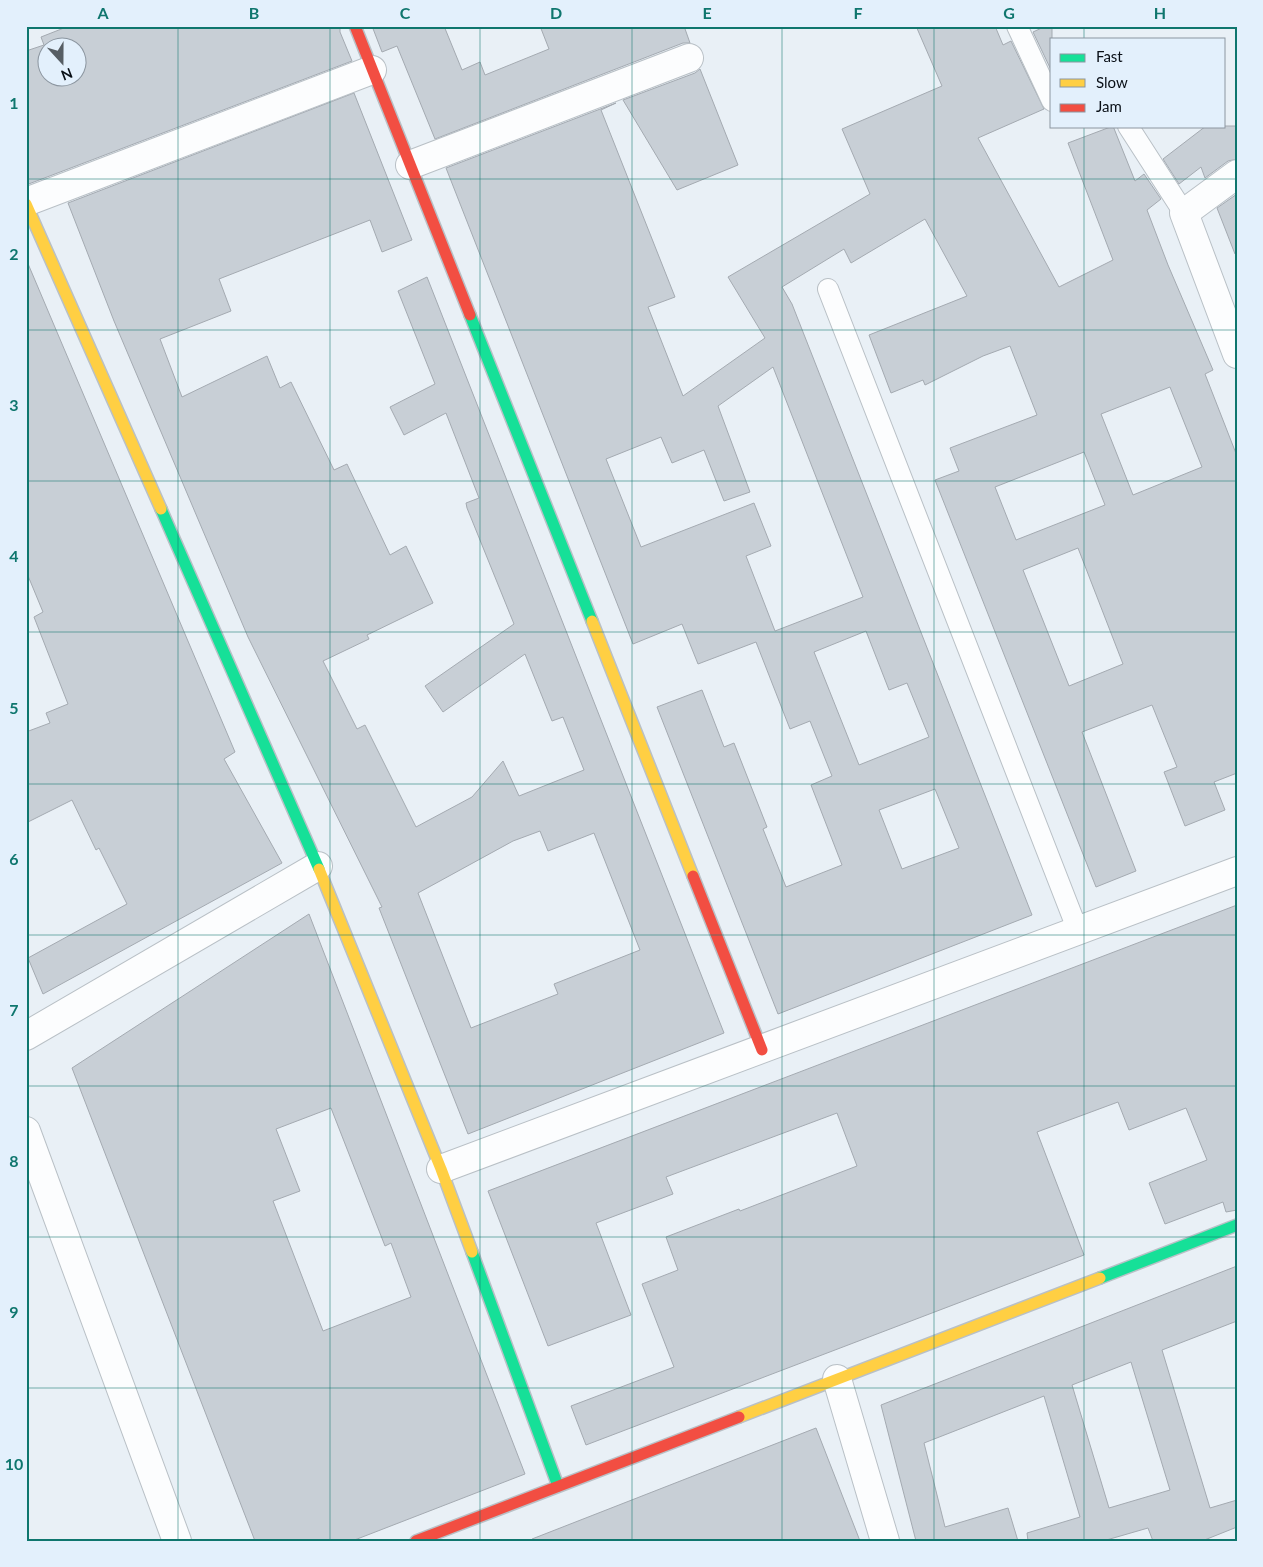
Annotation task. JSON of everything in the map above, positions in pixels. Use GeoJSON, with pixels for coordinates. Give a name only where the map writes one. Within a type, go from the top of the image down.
{"type":"FeatureCollection","features":[{"type":"Feature","properties":{"kind":"street"},"geometry":{"type":"LineString","coordinates":[[355,26],[762,1050]]}},
{"type":"Feature","properties":{"kind":"street"},"geometry":{"type":"LineString","coordinates":[[410,165],[689,58]]}},
{"type":"Feature","properties":{"kind":"street"},"geometry":{"type":"LineString","coordinates":[[372,70],[26,203],[318,866],[442,1169],[558,1486]]}},
{"type":"Feature","properties":{"kind":"street"},"geometry":{"type":"LineString","coordinates":[[1237,174],[1184,212],[1237,354]]}},
{"type":"Feature","properties":{"kind":"street"},"geometry":{"type":"LineString","coordinates":[[26,1036],[318,866]]}},
{"type":"Feature","properties":{"kind":"street"},"geometry":{"type":"LineString","coordinates":[[442,1169],[1237,871]]}},
{"type":"Feature","properties":{"kind":"street"},"geometry":{"type":"LineString","coordinates":[[26,1131],[177,1541]]}},
{"type":"Feature","properties":{"kind":"street"},"geometry":{"type":"LineString","coordinates":[[416,1541],[1237,1225]]}},
{"type":"Feature","properties":{"kind":"street"},"geometry":{"type":"LineString","coordinates":[[837,1379],[885,1541]]}},
{"type":"Feature","properties":{"kind":"lane"},"geometry":{"type":"LineString","coordinates":[[1017,26],[1050,97]]}},
{"type":"Feature","properties":{"kind":"lane"},"geometry":{"type":"LineString","coordinates":[[1129,128],[1184,212]]}},
{"type":"Feature","properties":{"kind":"lane"},"geometry":{"type":"LineString","coordinates":[[828,289],[1078,931]]}},
{"type":"Feature","properties":{"kind":"building"},"geometry":{"type":"Polygon","coordinates":[[[69,26],[340,26],[340,32],[352,61],[26,185],[26,51],[38,47],[38,88],[88,88],[88,38],[41,38],[69,26]]]}},
{"type":"Feature","properties":{"kind":"building"},"geometry":{"type":"Polygon","coordinates":[[[372,26],[444,26],[462,70],[480,62],[485,75],[549,49],[540,26],[684,26],[690,43],[683,43],[435,139],[397,46],[382,52],[372,26]]]}},
{"type":"Feature","properties":{"kind":"building"},"geometry":{"type":"Polygon","coordinates":[[[916,26],[995,26],[1003,45],[1011,41],[1044,109],[978,138],[1059,287],[1113,260],[1068,143],[1108,128],[1114,128],[1135,181],[1144,174],[1161,199],[1147,210],[1168,265],[1213,370],[1205,374],[1237,456],[1237,773],[1214,782],[1225,810],[1185,826],[1164,772],[1177,767],[1152,705],[1082,732],[1136,871],[1096,887],[935,480],[959,471],[950,448],[1037,415],[1010,346],[983,356],[925,385],[923,380],[891,393],[869,335],[967,296],[925,219],[851,263],[844,249],[782,287],[792,304],[1032,915],[778,1014],[657,707],[702,690],[724,747],[734,743],[767,827],[763,829],[786,887],[842,865],[811,785],[832,776],[810,721],[790,729],[756,642],[698,664],[682,624],[633,644],[446,168],[616,103],[601,110],[675,297],[648,307],[683,396],[765,338],[728,277],[870,194],[842,129],[942,86],[916,26]],[[773,367],[718,406],[750,492],[724,501],[704,450],[672,463],[661,437],[606,459],[641,547],[754,503],[771,546],[746,556],[775,631],[863,597],[773,367]],[[1170,387],[1101,414],[1133,495],[1202,467],[1170,387]],[[1084,452],[995,487],[1016,540],[1105,505],[1084,452]],[[1078,548],[1023,570],[1069,686],[1123,664],[1078,548]],[[866,631],[814,652],[859,765],[929,737],[907,683],[889,690],[866,631]],[[935,789],[879,810],[902,869],[959,848],[935,789]]]}},
{"type":"Feature","properties":{"kind":"building"},"geometry":{"type":"Polygon","coordinates":[[[1046,26],[1052,26],[1050,68],[1033,32],[1046,26]]]}},
{"type":"Feature","properties":{"kind":"building"},"geometry":{"type":"Polygon","coordinates":[[[700,69],[738,165],[677,190],[623,100],[695,73],[700,69]]]}},
{"type":"Feature","properties":{"kind":"building"},"geometry":{"type":"Polygon","coordinates":[[[354,93],[412,240],[382,252],[370,220],[219,279],[231,311],[160,339],[182,397],[267,356],[280,388],[291,382],[334,470],[347,464],[390,555],[406,546],[433,603],[367,635],[369,639],[323,661],[357,729],[365,725],[416,827],[472,797],[503,761],[519,796],[584,770],[563,717],[552,721],[525,654],[443,712],[425,686],[514,624],[467,508],[466,503],[479,498],[446,413],[404,435],[390,407],[435,384],[398,291],[427,277],[724,1033],[468,1134],[379,908],[382,907],[248,637],[114,321],[68,203],[354,93]],[[540,831],[513,841],[418,893],[471,1028],[558,994],[554,984],[640,950],[594,833],[548,851],[540,831]]]}},
{"type":"Feature","properties":{"kind":"building"},"geometry":{"type":"Polygon","coordinates":[[[1237,126],[1237,159],[1228,161],[1205,178],[1201,167],[1179,184],[1163,159],[1203,128],[1237,126]]]}},
{"type":"Feature","properties":{"kind":"building"},"geometry":{"type":"Polygon","coordinates":[[[1237,194],[1237,254],[1235,254],[1217,208],[1237,194]]]}},
{"type":"Feature","properties":{"kind":"building"},"geometry":{"type":"Polygon","coordinates":[[[26,259],[235,752],[224,759],[282,863],[43,994],[28,958],[127,904],[99,848],[96,850],[72,800],[26,823],[26,732],[50,723],[46,713],[68,704],[34,617],[43,612],[26,571],[26,259]]]}},
{"type":"Feature","properties":{"kind":"building"},"geometry":{"type":"Polygon","coordinates":[[[1237,905],[1237,1210],[1226,1212],[1223,1202],[1165,1224],[1149,1183],[1207,1160],[1186,1108],[1129,1130],[1118,1102],[1037,1132],[1084,1255],[586,1445],[571,1406],[674,1367],[642,1284],[678,1270],[666,1237],[857,1166],[837,1113],[666,1177],[673,1194],[596,1223],[631,1315],[548,1346],[488,1191],[1237,905]]]}},
{"type":"Feature","properties":{"kind":"building"},"geometry":{"type":"Polygon","coordinates":[[[309,914],[525,1474],[352,1541],[255,1541],[72,1068],[309,914]],[[331,1108],[276,1129],[300,1191],[273,1201],[323,1331],[411,1297],[391,1243],[385,1246],[331,1108]]]}},
{"type":"Feature","properties":{"kind":"building"},"geometry":{"type":"Polygon","coordinates":[[[1237,1266],[1237,1321],[1162,1350],[1210,1508],[1237,1500],[1237,1527],[1202,1541],[1153,1541],[1148,1528],[1103,1541],[1028,1541],[1027,1533],[1080,1517],[1044,1396],[924,1443],[945,1527],[1008,1508],[1018,1541],[916,1541],[881,1405],[1237,1266]],[[1131,1362],[1072,1385],[1109,1508],[1170,1490],[1131,1362]]]}},
{"type":"Feature","properties":{"kind":"building"},"geometry":{"type":"Polygon","coordinates":[[[816,1428],[860,1541],[533,1541],[532,1539],[816,1428]]]}},
{"type":"Feature","properties":{"kind":"traffic: fast"},"geometry":{"type":"LineString","coordinates":[[470,315],[592,621]]}},
{"type":"Feature","properties":{"kind":"traffic: fast"},"geometry":{"type":"LineString","coordinates":[[161,509],[319,869]]}},
{"type":"Feature","properties":{"kind":"traffic: fast"},"geometry":{"type":"LineString","coordinates":[[1100,1278],[1237,1225]]}},
{"type":"Feature","properties":{"kind":"traffic: fast"},"geometry":{"type":"LineString","coordinates":[[472,1252],[558,1486]]}},
{"type":"Feature","properties":{"kind":"traffic: slow"},"geometry":{"type":"LineString","coordinates":[[26,204],[161,509]]}},
{"type":"Feature","properties":{"kind":"traffic: slow"},"geometry":{"type":"LineString","coordinates":[[592,621],[693,876]]}},
{"type":"Feature","properties":{"kind":"traffic: slow"},"geometry":{"type":"LineString","coordinates":[[319,869],[441,1169],[472,1252]]}},
{"type":"Feature","properties":{"kind":"traffic: slow"},"geometry":{"type":"LineString","coordinates":[[739,1417],[1100,1278]]}},
{"type":"Feature","properties":{"kind":"traffic: jam"},"geometry":{"type":"LineString","coordinates":[[355,26],[470,315]]}},
{"type":"Feature","properties":{"kind":"traffic: jam"},"geometry":{"type":"LineString","coordinates":[[693,876],[762,1050]]}},
{"type":"Feature","properties":{"kind":"traffic: jam"},"geometry":{"type":"LineString","coordinates":[[416,1541],[739,1417]]}}]}
